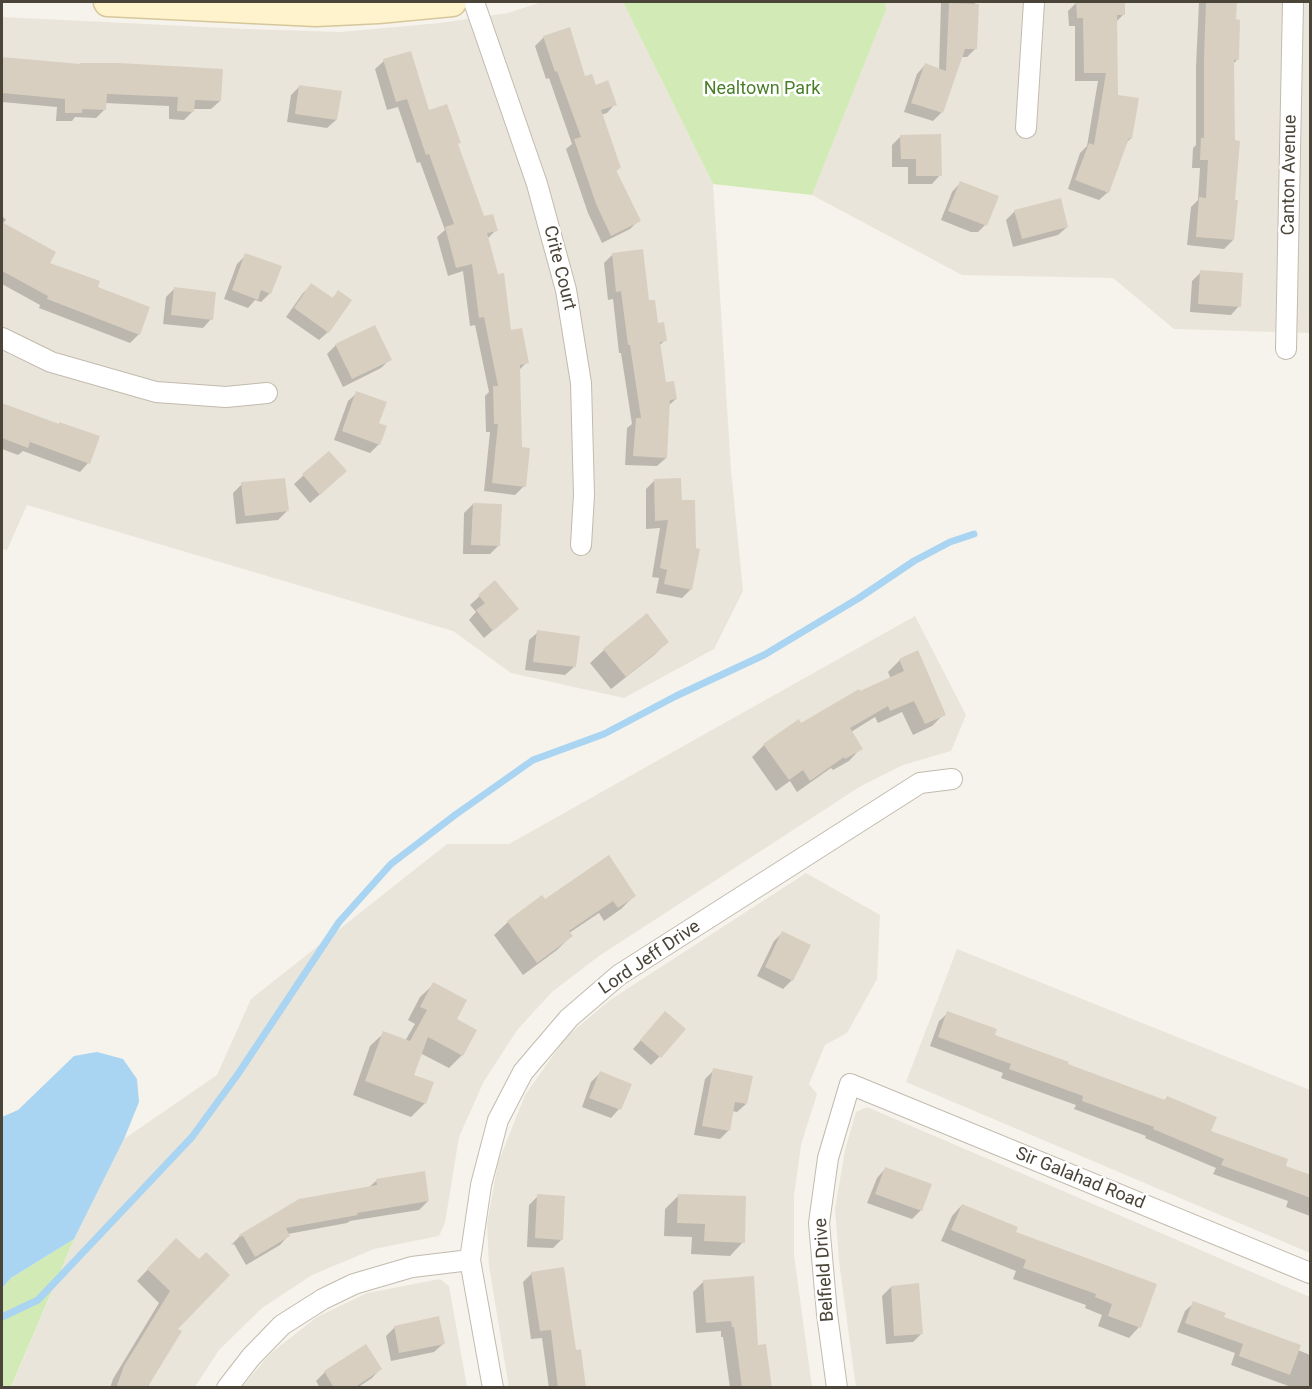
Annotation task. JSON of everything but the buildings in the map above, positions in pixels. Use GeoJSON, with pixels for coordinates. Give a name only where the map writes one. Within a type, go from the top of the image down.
{"type":"FeatureCollection","features":[{"type":"Feature","properties":{"kind":"street"},"geometry":{"type":"LineString","coordinates":[[108,2],[316,12],[452,2]]}},
{"type":"Feature","properties":{"kind":"street","name":"Crite Court"},"geometry":{"type":"LineString","coordinates":[[474,2],[537,184],[566,290],[581,383],[584,495],[581,545]]}},
{"type":"Feature","properties":{"kind":"street"},"geometry":{"type":"LineString","coordinates":[[1026,128],[1034,2]]}},
{"type":"Feature","properties":{"kind":"street","name":"Canton Avenue"},"geometry":{"type":"LineString","coordinates":[[1286,349],[1293,2]]}},
{"type":"Feature","properties":{"kind":"street"},"geometry":{"type":"LineString","coordinates":[[2,338],[51,362],[156,392],[226,398],[267,393]]}},
{"type":"Feature","properties":{"kind":"street","name":"Lord Jeff Drive"},"geometry":{"type":"LineString","coordinates":[[493,1388],[470,1260],[481,1185],[498,1120],[523,1072],[569,1018],[619,975],[920,783],[952,779]]}},
{"type":"Feature","properties":{"kind":"street","name":"Sir Galahad Road"},"geometry":{"type":"LineString","coordinates":[[850,1084],[1311,1273]]}},
{"type":"Feature","properties":{"kind":"street","name":"Belfield Drive"},"geometry":{"type":"LineString","coordinates":[[837,1388],[827,1314],[819,1223],[828,1158],[850,1084]]}},
{"type":"Feature","properties":{"kind":"street"},"geometry":{"type":"LineString","coordinates":[[226,1388],[250,1357],[282,1324],[323,1299],[354,1284],[412,1267],[470,1260]]}},
{"type":"Feature","properties":{"kind":"shaded area"},"geometry":{"type":"Polygon","coordinates":[[[542,2],[623,2],[713,184],[731,470],[743,591],[714,649],[624,698],[511,673],[453,631],[27,505],[7,550],[2,549],[2,17],[340,32],[440,23],[508,13],[542,2]]]}},
{"type":"Feature","properties":{"kind":"shaded area"},"geometry":{"type":"Polygon","coordinates":[[[885,2],[1310,2],[1310,333],[1174,329],[1113,278],[962,275],[812,195],[886,10],[885,2]]]}},
{"type":"Feature","properties":{"kind":"shaded area"},"geometry":{"type":"Polygon","coordinates":[[[915,616],[966,715],[951,751],[903,765],[861,786],[599,956],[552,992],[518,1029],[484,1081],[459,1137],[445,1223],[439,1236],[374,1249],[312,1275],[262,1308],[219,1350],[195,1387],[11,1388],[74,1239],[124,1139],[217,1075],[251,999],[447,844],[509,844],[915,616]]]}},
{"type":"Feature","properties":{"kind":"shaded area"},"geometry":{"type":"Polygon","coordinates":[[[806,873],[880,915],[877,979],[847,1033],[825,1045],[809,1084],[817,1094],[801,1145],[794,1196],[794,1255],[812,1387],[509,1388],[489,1266],[487,1224],[498,1163],[525,1095],[566,1037],[610,1000],[806,873]]]}},
{"type":"Feature","properties":{"kind":"shaded area"},"geometry":{"type":"Polygon","coordinates":[[[957,949],[1310,1090],[1310,1253],[906,1082],[957,949]]]}},
{"type":"Feature","properties":{"kind":"shaded area"},"geometry":{"type":"Polygon","coordinates":[[[867,1107],[1310,1297],[1310,1387],[856,1388],[839,1261],[835,1209],[845,1150],[856,1112],[867,1107]]]}},
{"type":"Feature","properties":{"kind":"shaded area"},"geometry":{"type":"Polygon","coordinates":[[[440,1279],[449,1286],[467,1387],[241,1388],[271,1353],[317,1317],[367,1293],[440,1279]]]}},
{"type":"Feature","properties":{"kind":"green space","name":"Nealtown Park"},"geometry":{"type":"Polygon","coordinates":[[[623,2],[885,2],[886,10],[812,195],[713,184],[623,2]]]}},
{"type":"Feature","properties":{"kind":"green space"},"geometry":{"type":"Polygon","coordinates":[[[74,1239],[11,1387],[2,1387],[2,1288],[11,1278],[74,1239]]]}},
{"type":"Feature","properties":{"kind":"water"},"geometry":{"type":"Polygon","coordinates":[[[97,1052],[123,1059],[137,1079],[139,1102],[124,1139],[74,1239],[11,1278],[2,1288],[2,1117],[18,1110],[74,1056],[97,1052]]]}},
{"type":"Feature","properties":{"kind":"waterway"},"geometry":{"type":"LineString","coordinates":[[2,1317],[38,1300],[192,1137],[238,1074],[339,922],[391,864],[533,760],[604,734],[676,696],[764,655],[859,598],[914,561],[950,542],[974,534]]}}]}
